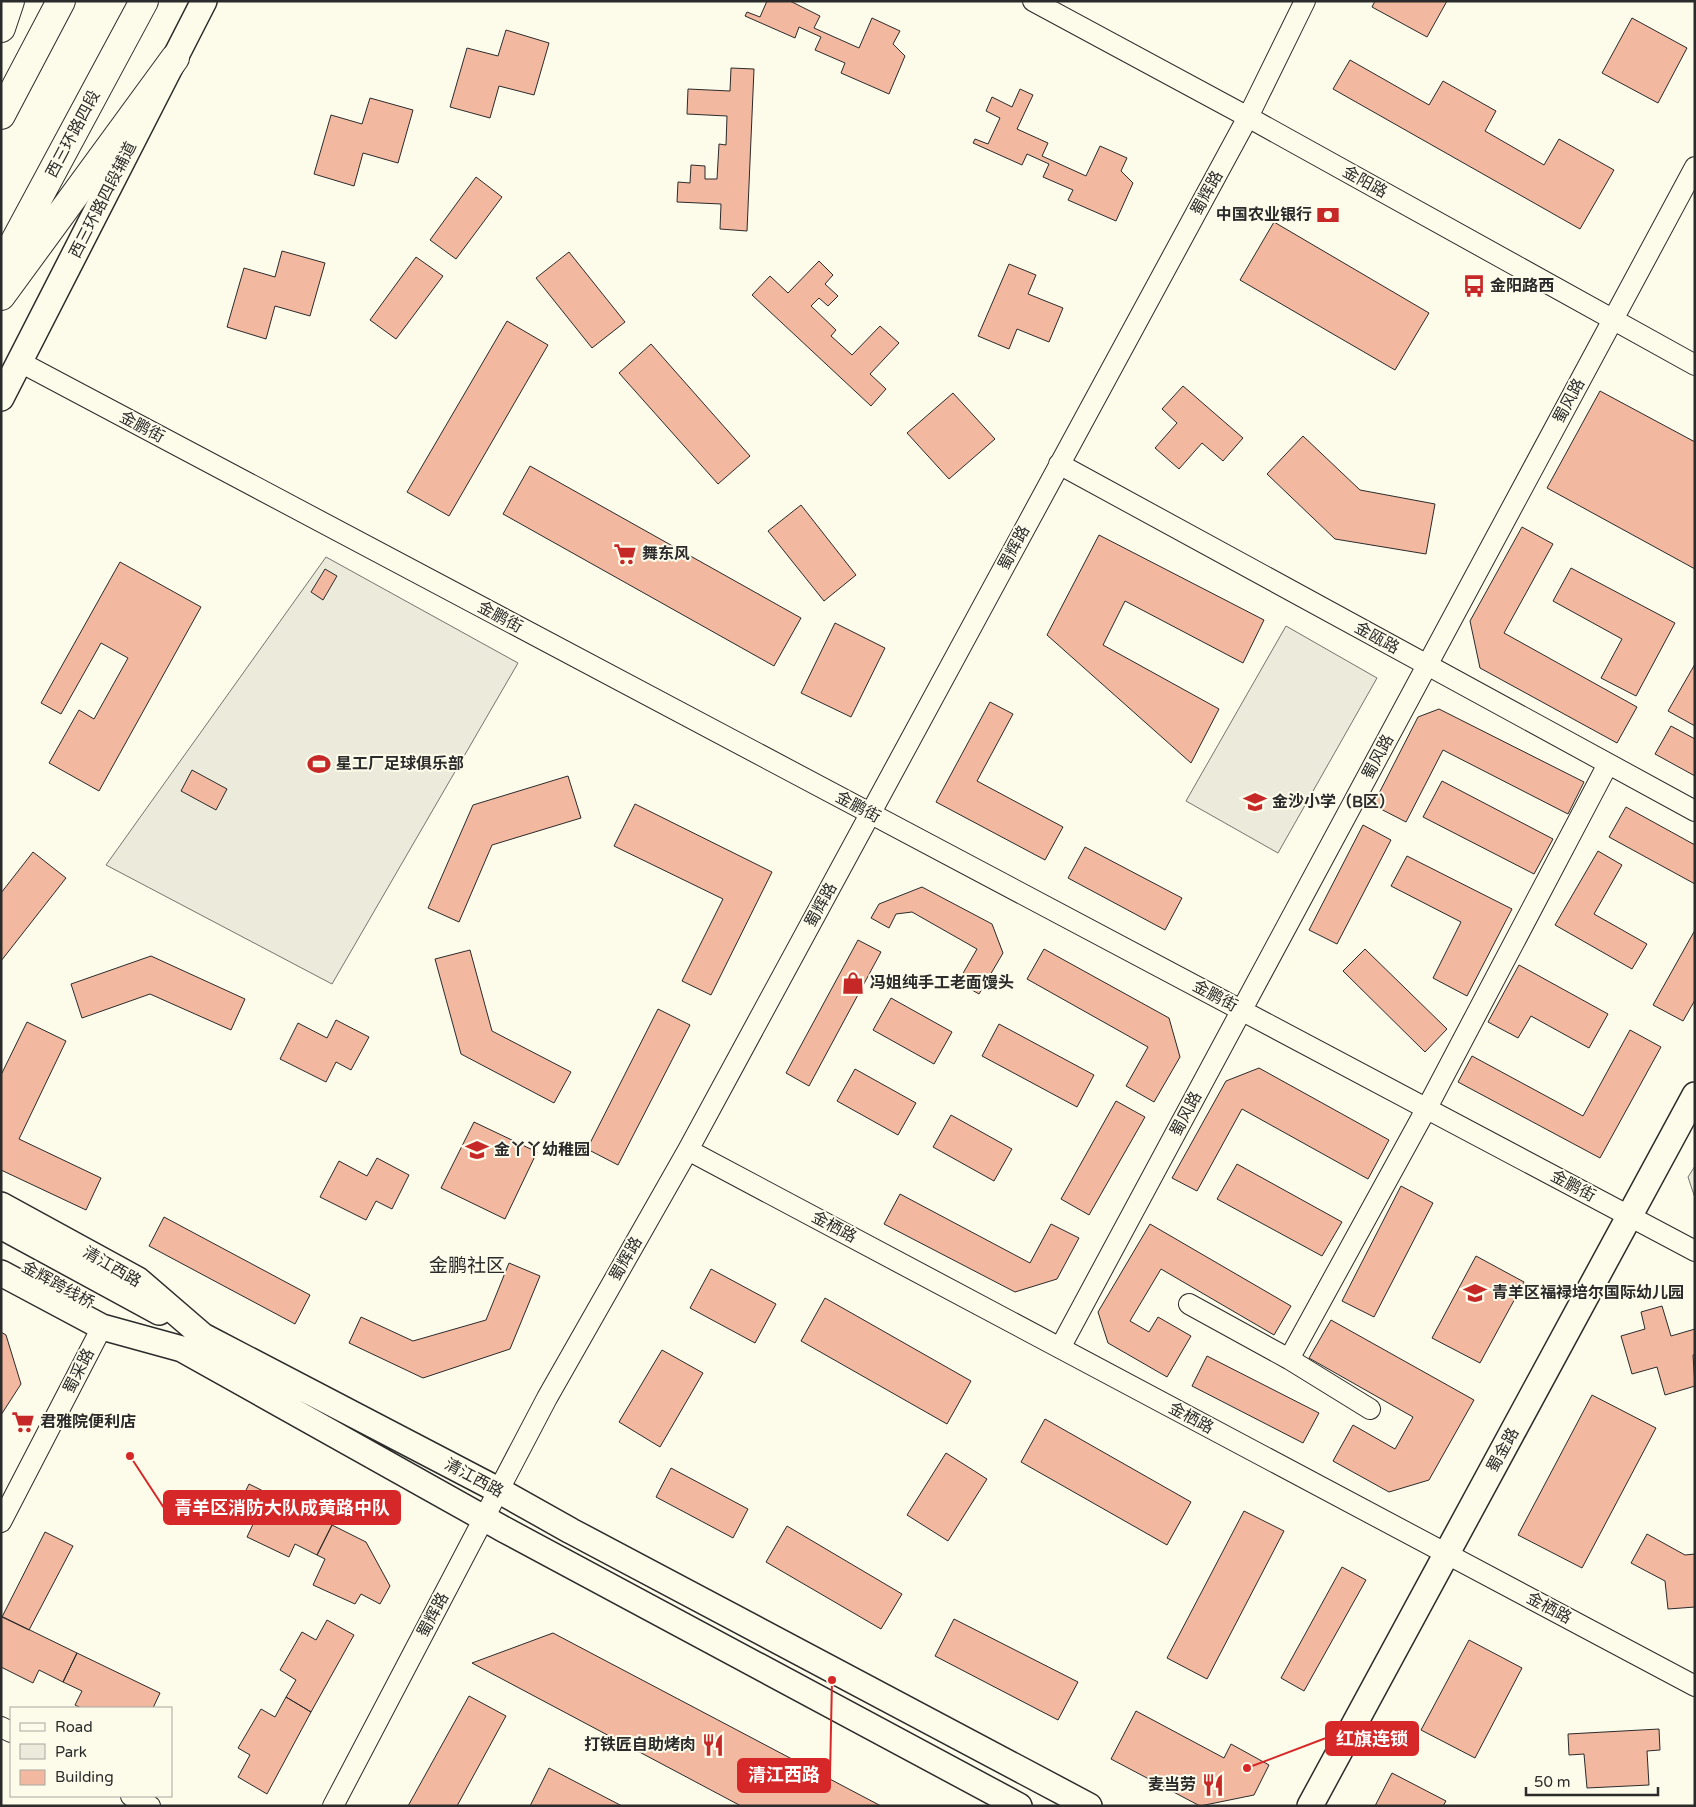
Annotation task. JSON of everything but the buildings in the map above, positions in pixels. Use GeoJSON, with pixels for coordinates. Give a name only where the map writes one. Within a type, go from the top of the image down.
{"type":"FeatureCollection","features":[{"type":"Feature","properties":{"kind":"highway"},"geometry":{"type":"LineString","coordinates":[[1,28],[10,1]]}},
{"type":"Feature","properties":{"kind":"highway"},"geometry":{"type":"LineString","coordinates":[[1,115],[61,1]]}},
{"type":"Feature","properties":{"kind":"highway","name":"西三环路四段"},"geometry":{"type":"LineString","coordinates":[[1,267],[144,1]]}},
{"type":"Feature","properties":{"kind":"highway"},"geometry":{"type":"LineString","coordinates":[[1,296],[175,58]]}},
{"type":"Feature","properties":{"kind":"main road","name":"西三环路四段辅道"},"geometry":{"type":"LineString","coordinates":[[1,398],[204,1]]}},
{"type":"Feature","properties":{"kind":"main road","name":"蜀金路"},"geometry":{"type":"LineString","coordinates":[[1310,1806],[1695,1095]]}},
{"type":"Feature","properties":{"kind":"main road","name":"清江西路"},"geometry":{"type":"LineString","coordinates":[[1,1205],[138,1280],[203,1336],[498,1490],[588,1541],[1089,1806]]}},
{"type":"Feature","properties":{"kind":"main road","name":"金辉跨线桥"},"geometry":{"type":"LineString","coordinates":[[1,1226],[203,1336]]}},
{"type":"Feature","properties":{"kind":"main road","name":"金辉跨线桥"},"geometry":{"type":"LineString","coordinates":[[1,1254],[109,1322]]}},
{"type":"Feature","properties":{"kind":"main road"},"geometry":{"type":"LineString","coordinates":[[1,1273],[109,1322]]}},
{"type":"Feature","properties":{"kind":"main road","name":"清江西路"},"geometry":{"type":"LineString","coordinates":[[109,1322],[182,1349],[513,1534],[1019,1806]]}},
{"type":"Feature","properties":{"kind":"street","name":"金阳路"},"geometry":{"type":"LineString","coordinates":[[1033,1],[1248,117],[1695,365]]}},
{"type":"Feature","properties":{"kind":"street","name":"蜀辉路"},"geometry":{"type":"LineString","coordinates":[[333,1806],[547,1398],[688,1150],[871,814],[1248,117],[1305,1]]}},
{"type":"Feature","properties":{"kind":"street","name":"蜀风路"},"geometry":{"type":"LineString","coordinates":[[1060,1348],[1695,167]]}},
{"type":"Feature","properties":{"kind":"street","name":"金鹏街"},"geometry":{"type":"LineString","coordinates":[[20,362],[1695,1251]]}},
{"type":"Feature","properties":{"kind":"street","name":"金瓯路"},"geometry":{"type":"LineString","coordinates":[[1060,464],[1695,811]]}},
{"type":"Feature","properties":{"kind":"street"},"geometry":{"type":"LineString","coordinates":[[1288,1359],[1426,1109],[1608,764]]}},
{"type":"Feature","properties":{"kind":"street","name":"金栖路"},"geometry":{"type":"LineString","coordinates":[[688,1150],[1695,1686]]}},
{"type":"Feature","properties":{"kind":"street"},"geometry":{"type":"LineString","coordinates":[[1189,1304],[1288,1359],[1370,1409]]}},
{"type":"Feature","properties":{"kind":"street","name":"蜀采路"},"geometry":{"type":"LineString","coordinates":[[1,1522],[109,1322]]}},
{"type":"Feature","properties":{"kind":"street"},"geometry":{"type":"LineString","coordinates":[[133,1797],[150,1806]]}},
{"type":"Feature","properties":{"kind":"green space","name":"星工厂足球俱乐部"},"geometry":{"type":"Polygon","coordinates":[[[326,557],[518,663],[332,984],[106,865],[326,557]]]}},
{"type":"Feature","properties":{"kind":"green space"},"geometry":{"type":"Polygon","coordinates":[[[1286,626],[1377,678],[1278,853],[1186,801],[1286,626]]]}},
{"type":"Feature","properties":{"kind":"green space"},"geometry":{"type":"Polygon","coordinates":[[[1695,1166],[1695,1198],[1688,1177],[1695,1166]]]}},
{"type":"Feature","properties":{"kind":"place","name":"中国农业银行"},"geometry":{"type":"Point","coordinates":[1328,215]}},
{"type":"Feature","properties":{"kind":"place","name":"金阳路西"},"geometry":{"type":"Point","coordinates":[1474,286]}},
{"type":"Feature","properties":{"kind":"place","name":"舞东风"},"geometry":{"type":"Point","coordinates":[625,554]}},
{"type":"Feature","properties":{"kind":"place","name":"星工厂足球俱乐部"},"geometry":{"type":"Point","coordinates":[319,764]}},
{"type":"Feature","properties":{"kind":"place","name":"金沙小学（B区）"},"geometry":{"type":"Point","coordinates":[1255,802]}},
{"type":"Feature","properties":{"kind":"place","name":"冯姐纯手工老面馒头"},"geometry":{"type":"Point","coordinates":[853,983]}},
{"type":"Feature","properties":{"kind":"place","name":"金丫丫幼稚园"},"geometry":{"type":"Point","coordinates":[477,1150]}},
{"type":"Feature","properties":{"kind":"place","name":"青羊区福禄培尔国际幼儿园"},"geometry":{"type":"Point","coordinates":[1475,1293]}},
{"type":"Feature","properties":{"kind":"place","name":"君雅院便利店"},"geometry":{"type":"Point","coordinates":[23,1422]}},
{"type":"Feature","properties":{"kind":"place","name":"青羊区消防大队成黄路中队"},"geometry":{"type":"Point","coordinates":[130,1456]}},
{"type":"Feature","properties":{"kind":"place","name":"清江西路"},"geometry":{"type":"Point","coordinates":[832,1680]}},
{"type":"Feature","properties":{"kind":"place","name":"打铁匠自助烤肉"},"geometry":{"type":"Point","coordinates":[713,1745]}},
{"type":"Feature","properties":{"kind":"place","name":"红旗连锁"},"geometry":{"type":"Point","coordinates":[1247,1768]}},
{"type":"Feature","properties":{"kind":"place","name":"麦当劳"},"geometry":{"type":"Point","coordinates":[1213,1785]}},
{"type":"Feature","properties":{"kind":"district","name":"金鹏社区"},"geometry":{"type":"Point","coordinates":[467,1266]}}]}
